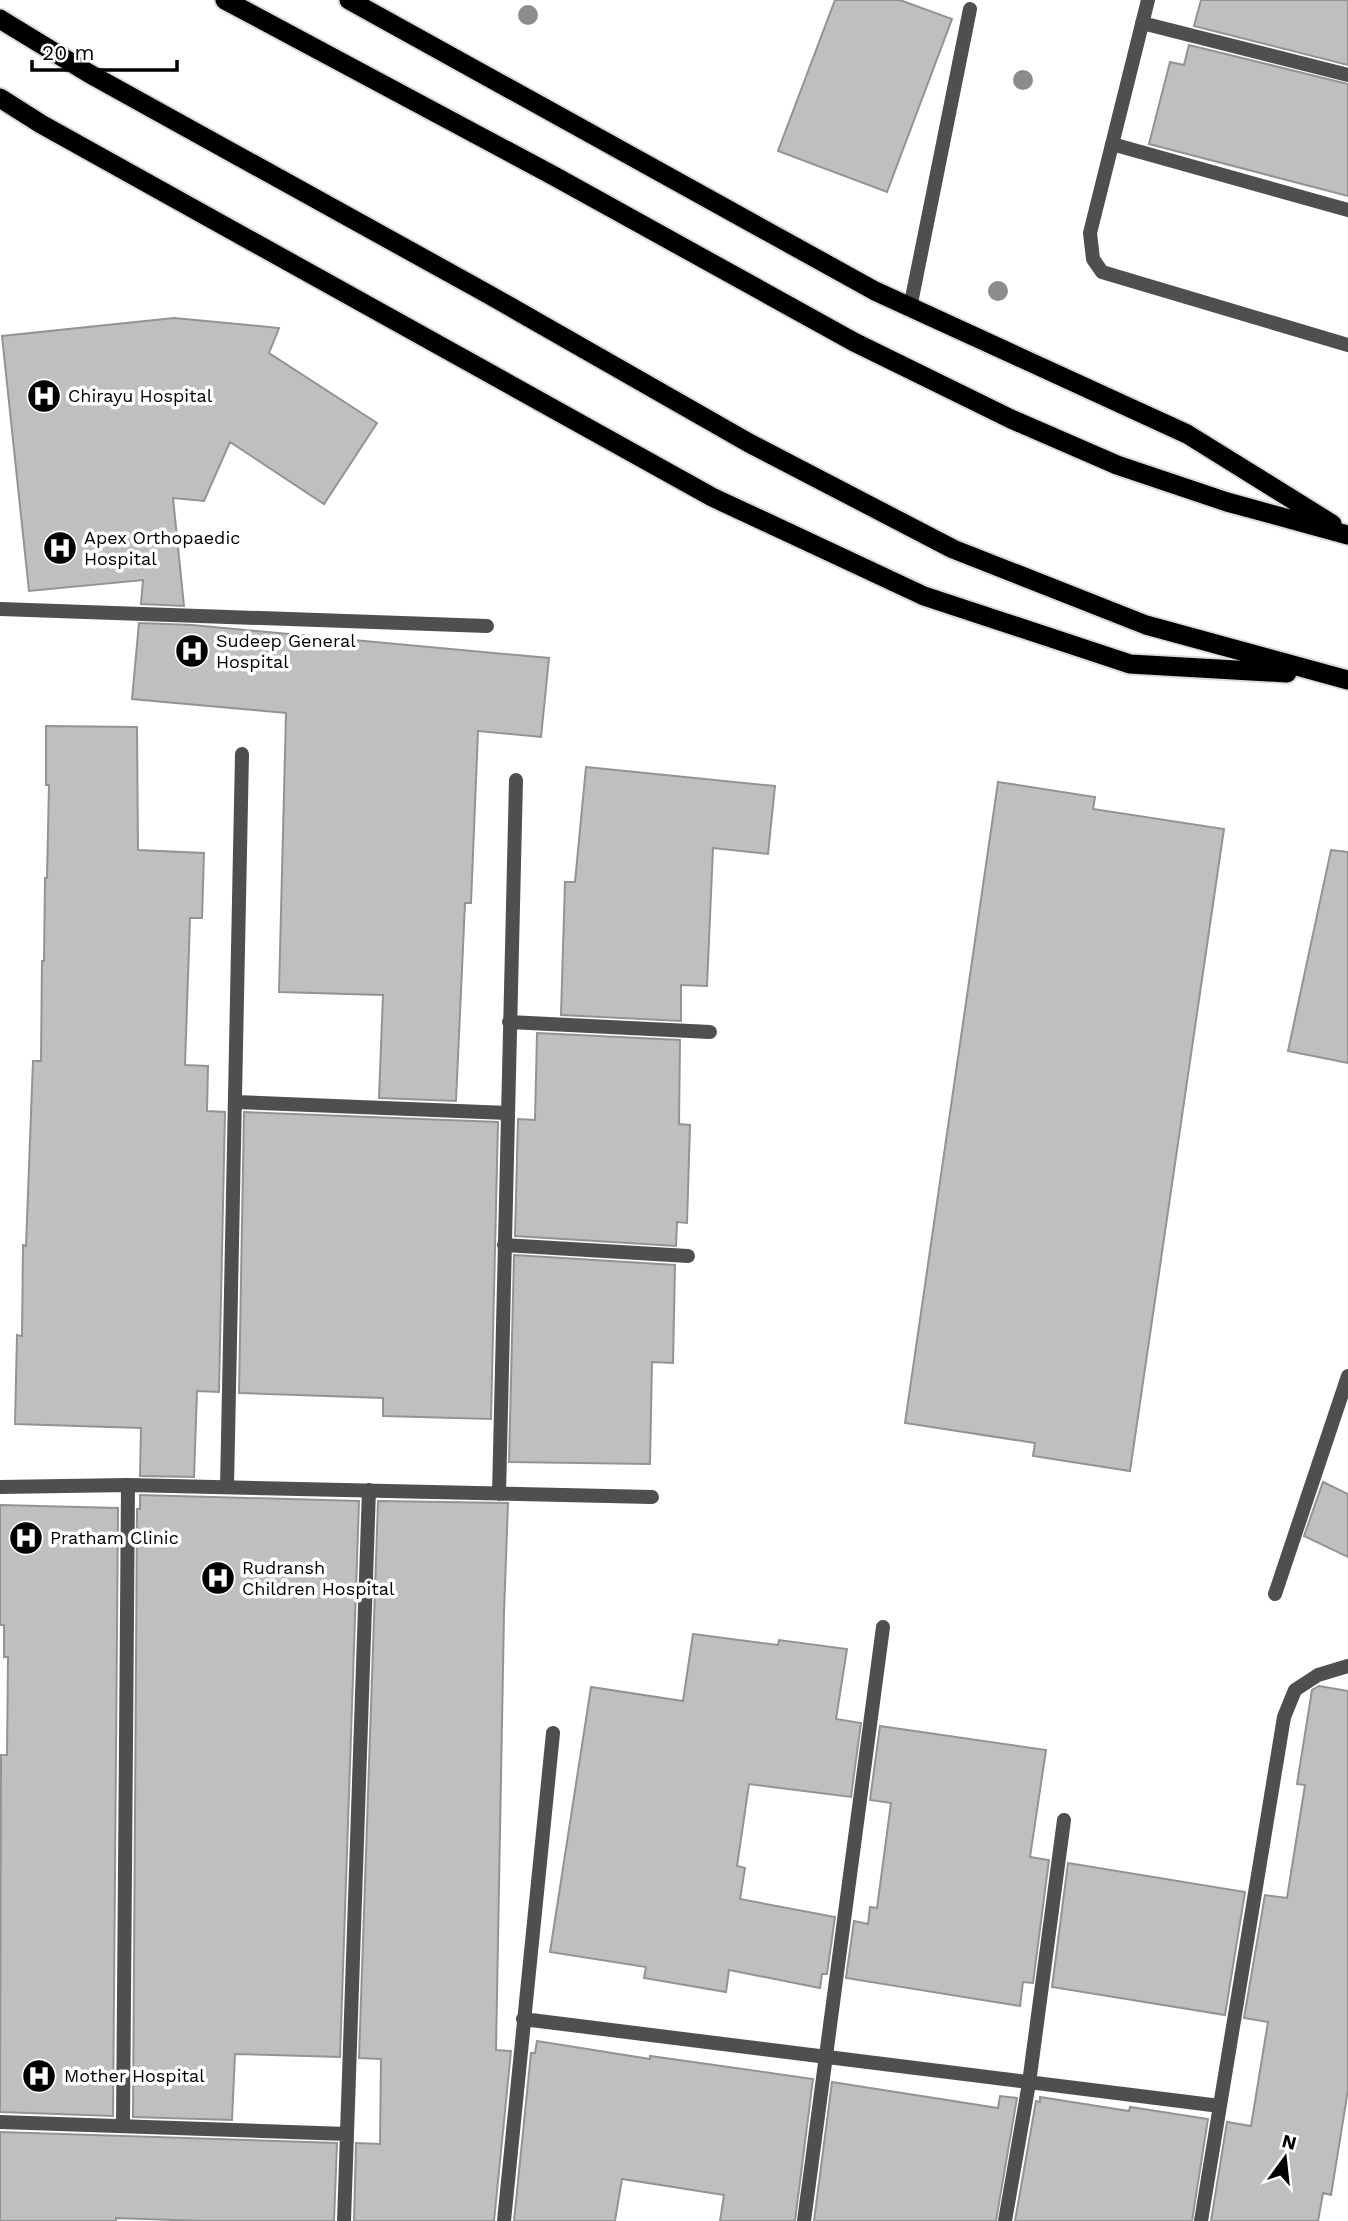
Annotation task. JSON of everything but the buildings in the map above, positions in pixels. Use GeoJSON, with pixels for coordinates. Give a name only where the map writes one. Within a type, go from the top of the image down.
{"type":"FeatureCollection","features":[{"type":"Feature","properties":{"kind":"highway"},"geometry":{"type":"LineString","coordinates":[[225,0],[554,176],[854,342],[1011,419],[1117,465],[1227,502],[1348,534]]}},
{"type":"Feature","properties":{"kind":"highway"},"geometry":{"type":"LineString","coordinates":[[349,0],[875,291],[1187,434],[1348,534]]}},
{"type":"Feature","properties":{"kind":"highway"},"geometry":{"type":"LineString","coordinates":[[0,19],[90,74],[498,300],[749,443],[953,549],[1146,625],[1348,680]]}},
{"type":"Feature","properties":{"kind":"highway"},"geometry":{"type":"LineString","coordinates":[[0,98],[41,124],[712,498],[924,596],[1130,664],[1326,676]]}},
{"type":"Feature","properties":{"kind":"street"},"geometry":{"type":"LineString","coordinates":[[1147,0],[1090,233],[1093,259],[1102,272],[1348,345]]}},
{"type":"Feature","properties":{"kind":"street"},"geometry":{"type":"LineString","coordinates":[[910,308],[970,9]]}},
{"type":"Feature","properties":{"kind":"street"},"geometry":{"type":"LineString","coordinates":[[1142,23],[1348,75]]}},
{"type":"Feature","properties":{"kind":"street"},"geometry":{"type":"LineString","coordinates":[[1112,145],[1348,210]]}},
{"type":"Feature","properties":{"kind":"street"},"geometry":{"type":"LineString","coordinates":[[0,608],[487,626]]}},
{"type":"Feature","properties":{"kind":"street"},"geometry":{"type":"LineString","coordinates":[[227,1487],[242,754]]}},
{"type":"Feature","properties":{"kind":"street"},"geometry":{"type":"LineString","coordinates":[[499,1494],[516,780]]}},
{"type":"Feature","properties":{"kind":"street"},"geometry":{"type":"LineString","coordinates":[[509,1022],[710,1031]]}},
{"type":"Feature","properties":{"kind":"street"},"geometry":{"type":"LineString","coordinates":[[235,1102],[508,1113]]}},
{"type":"Feature","properties":{"kind":"street"},"geometry":{"type":"LineString","coordinates":[[504,1245],[688,1256]]}},
{"type":"Feature","properties":{"kind":"street"},"geometry":{"type":"LineString","coordinates":[[1275,1594],[1348,1376]]}},
{"type":"Feature","properties":{"kind":"street"},"geometry":{"type":"LineString","coordinates":[[123,2125],[128,1485]]}},
{"type":"Feature","properties":{"kind":"street"},"geometry":{"type":"LineString","coordinates":[[0,1487],[128,1485],[652,1497]]}},
{"type":"Feature","properties":{"kind":"street"},"geometry":{"type":"LineString","coordinates":[[344,2221],[369,1490]]}},
{"type":"Feature","properties":{"kind":"street"},"geometry":{"type":"LineString","coordinates":[[804,2221],[883,1627]]}},
{"type":"Feature","properties":{"kind":"street"},"geometry":{"type":"LineString","coordinates":[[1201,2221],[1284,1717],[1295,1690],[1318,1675],[1348,1666]]}},
{"type":"Feature","properties":{"kind":"street"},"geometry":{"type":"LineString","coordinates":[[504,2221],[553,1733]]}},
{"type":"Feature","properties":{"kind":"street"},"geometry":{"type":"LineString","coordinates":[[1005,2221],[1029,2083],[1064,1820]]}},
{"type":"Feature","properties":{"kind":"street"},"geometry":{"type":"LineString","coordinates":[[523,2019],[1220,2106]]}},
{"type":"Feature","properties":{"kind":"street"},"geometry":{"type":"LineString","coordinates":[[0,2122],[347,2134]]}},
{"type":"Feature","properties":{"kind":"place","name":"Chirayu Hospital"},"geometry":{"type":"Point","coordinates":[44,396]}},
{"type":"Feature","properties":{"kind":"place","name":"Apex Orthopaedic Hospital"},"geometry":{"type":"Point","coordinates":[60,548]}},
{"type":"Feature","properties":{"kind":"place","name":"Sudeep General Hospital"},"geometry":{"type":"Point","coordinates":[192,651]}},
{"type":"Feature","properties":{"kind":"place","name":"Pratham Clinic"},"geometry":{"type":"Point","coordinates":[26,1538]}},
{"type":"Feature","properties":{"kind":"place","name":"Rudransh Children Hospital"},"geometry":{"type":"Point","coordinates":[218,1578]}},
{"type":"Feature","properties":{"kind":"place","name":"Mother Hospital"},"geometry":{"type":"Point","coordinates":[39,2076]}}]}
